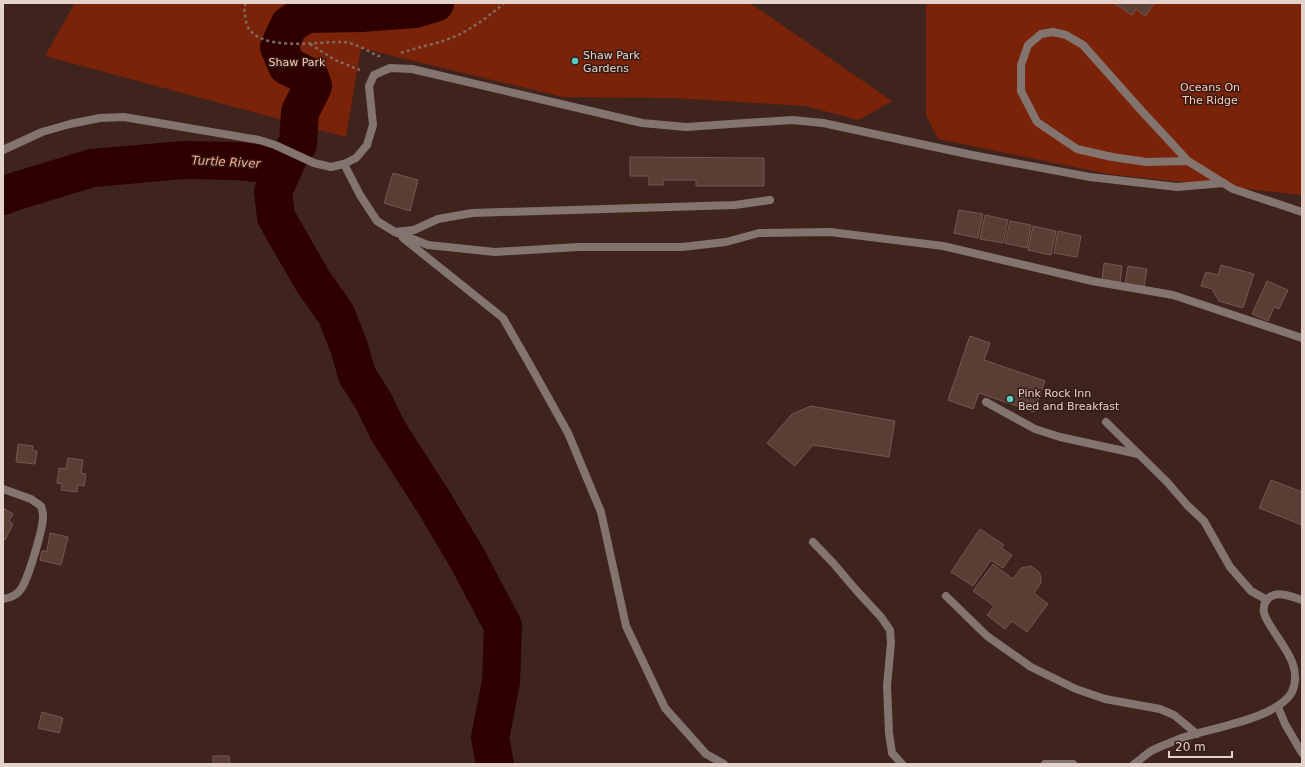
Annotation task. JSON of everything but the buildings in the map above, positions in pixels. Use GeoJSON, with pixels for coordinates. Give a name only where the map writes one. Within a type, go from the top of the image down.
{"type":"FeatureCollection","features":[{"type":"Feature","properties":{"kind":"street"},"geometry":{"type":"LineString","coordinates":[[1188,161],[1147,162],[1112,157],[1077,149],[1037,122],[1021,91],[1021,64],[1028,45],[1041,34],[1053,32],[1066,35],[1083,45],[1138,108],[1188,161],[1233,189],[1302,212]]}},
{"type":"Feature","properties":{"kind":"street"},"geometry":{"type":"LineString","coordinates":[[3,150],[42,132],[70,124],[100,118],[124,118],[259,140],[275,145],[314,163],[331,167],[344,164],[356,158],[367,145],[373,125],[369,86],[374,75],[390,68],[412,69],[642,123],[686,127],[792,120],[823,123],[972,155],[1090,177],[1177,187],[1224,183]]}},
{"type":"Feature","properties":{"kind":"street"},"geometry":{"type":"LineString","coordinates":[[344,164],[360,195],[377,221],[395,232],[503,318],[568,433],[601,512],[626,626],[665,708],[706,754],[724,764]]}},
{"type":"Feature","properties":{"kind":"street"},"geometry":{"type":"LineString","coordinates":[[395,232],[414,230],[438,219],[472,213],[735,205],[770,200]]}},
{"type":"Feature","properties":{"kind":"street"},"geometry":{"type":"LineString","coordinates":[[395,232],[428,245],[495,252],[580,247],[682,247],[726,242],[759,233],[830,232],[943,246],[1092,281],[1173,295],[1302,338]]}},
{"type":"Feature","properties":{"kind":"street"},"geometry":{"type":"LineString","coordinates":[[986,402],[1035,429],[1060,437],[1139,455]]}},
{"type":"Feature","properties":{"kind":"street"},"geometry":{"type":"LineString","coordinates":[[1106,422],[1167,482],[1187,506],[1204,521],[1230,567],[1251,591],[1267,600]]}},
{"type":"Feature","properties":{"kind":"street"},"geometry":{"type":"LineString","coordinates":[[3,489],[31,499],[41,506],[43,516],[37,548],[21,589],[10,598],[3,599]]}},
{"type":"Feature","properties":{"kind":"street"},"geometry":{"type":"LineString","coordinates":[[813,542],[882,617],[890,630],[891,643],[887,686],[889,733],[892,753],[902,764]]}},
{"type":"Feature","properties":{"kind":"street"},"geometry":{"type":"LineString","coordinates":[[1134,764],[1151,751],[1181,738],[1224,727],[1278,707],[1292,691],[1296,679],[1296,667],[1290,654],[1264,615],[1263,606],[1273,595],[1281,594],[1302,600]]}},
{"type":"Feature","properties":{"kind":"street"},"geometry":{"type":"LineString","coordinates":[[946,596],[987,636],[1031,667],[1076,689],[1106,699],[1160,709],[1174,715],[1197,734]]}},
{"type":"Feature","properties":{"kind":"street"},"geometry":{"type":"LineString","coordinates":[[1278,707],[1285,724],[1298,742],[1302,753]]}},
{"type":"Feature","properties":{"kind":"street"},"geometry":{"type":"LineString","coordinates":[[1045,764],[1073,764]]}},
{"type":"Feature","properties":{"kind":"path"},"geometry":{"type":"LineString","coordinates":[[246,3],[244,8],[247,26],[258,38],[281,43],[346,42],[378,56],[385,55]]}},
{"type":"Feature","properties":{"kind":"path"},"geometry":{"type":"LineString","coordinates":[[398,54],[444,41],[466,32],[488,17],[504,3]]}},
{"type":"Feature","properties":{"kind":"path"},"geometry":{"type":"LineString","coordinates":[[309,43],[335,60],[374,75]]}},
{"type":"Feature","properties":{"kind":"green space","name":"Shaw Park"},"geometry":{"type":"Polygon","coordinates":[[[75,3],[750,3],[892,101],[859,120],[805,106],[674,98],[563,97],[361,48],[346,137],[45,56],[75,3]]]}},
{"type":"Feature","properties":{"kind":"green space","name":"Oceans On The Ridge"},"geometry":{"type":"Polygon","coordinates":[[[926,3],[1302,3],[1302,195],[1108,174],[938,139],[926,115],[926,3]]]}},
{"type":"Feature","properties":{"kind":"waterway","name":"Turtle River"},"geometry":{"type":"LineString","coordinates":[[3,196],[92,168],[184,160],[235,161],[269,164],[289,156],[298,144],[300,112],[313,86],[310,77],[287,66],[279,47],[289,25],[306,14],[361,13],[415,9],[435,3]]}},
{"type":"Feature","properties":{"kind":"waterway"},"geometry":{"type":"LineString","coordinates":[[289,156],[273,192],[276,217],[314,283],[336,314],[349,347],[357,375],[374,402],[388,431],[433,501],[467,558],[503,626],[501,682],[490,738],[495,764]]}},
{"type":"Feature","properties":{"kind":"place","name":"Shaw Park Gardens"},"geometry":{"type":"Point","coordinates":[575,61]}},
{"type":"Feature","properties":{"kind":"place","name":"Pink Rock Inn Bed and Breakfast"},"geometry":{"type":"Point","coordinates":[1010,399]}}]}
